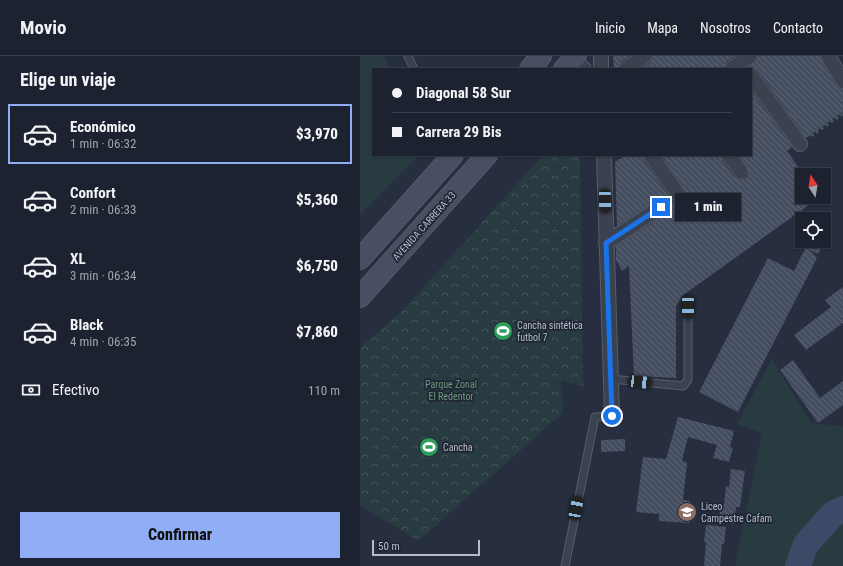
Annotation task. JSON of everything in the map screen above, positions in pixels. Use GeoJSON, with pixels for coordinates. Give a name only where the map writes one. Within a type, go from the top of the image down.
{"type":"FeatureCollection","features":[{"type":"Feature","properties":{"kind":"main road"},"geometry":{"type":"LineString","coordinates":[[531,68],[541,56]]}},
{"type":"Feature","properties":{"kind":"main road","name":"AVENIDA CARRERA 33"},"geometry":{"type":"LineString","coordinates":[[360,297],[486,156]]}},
{"type":"Feature","properties":{"kind":"main road"},"geometry":{"type":"LineString","coordinates":[[360,259],[448,157]]}},
{"type":"Feature","properties":{"kind":"street"},"geometry":{"type":"LineString","coordinates":[[601,56],[602,68]]}},
{"type":"Feature","properties":{"kind":"street"},"geometry":{"type":"LineString","coordinates":[[627,68],[645,56]]}},
{"type":"Feature","properties":{"kind":"street"},"geometry":{"type":"LineString","coordinates":[[828,56],[843,81]]}},
{"type":"Feature","properties":{"kind":"street"},"geometry":{"type":"LineString","coordinates":[[752,76],[800,144]]}},
{"type":"Feature","properties":{"kind":"street"},"geometry":{"type":"LineString","coordinates":[[606,156],[606,243],[612,416]]}},
{"type":"Feature","properties":{"kind":"street"},"geometry":{"type":"LineString","coordinates":[[652,156],[686,206]]}},
{"type":"Feature","properties":{"kind":"street"},"geometry":{"type":"LineString","coordinates":[[730,156],[740,172]]}},
{"type":"Feature","properties":{"kind":"street"},"geometry":{"type":"LineString","coordinates":[[606,243],[661,207]]}},
{"type":"Feature","properties":{"kind":"lane"},"geometry":{"type":"LineString","coordinates":[[408,56],[414,68]]}},
{"type":"Feature","properties":{"kind":"lane"},"geometry":{"type":"LineString","coordinates":[[611,379],[683,386],[687,383],[688,307]]}},
{"type":"Feature","properties":{"kind":"lane"},"geometry":{"type":"LineString","coordinates":[[565,566],[595,417],[612,416]]}},
{"type":"Feature","properties":{"kind":"path"},"geometry":{"type":"LineString","coordinates":[[800,144],[843,114]]}},
{"type":"Feature","properties":{"kind":"green space"},"geometry":{"type":"Polygon","coordinates":[[[360,56],[384,56],[390,68],[372,68],[372,156],[418,156],[360,215],[360,56]]]}},
{"type":"Feature","properties":{"kind":"green space","name":"Parque Zonal El Redentor"},"geometry":{"type":"Polygon","coordinates":[[[542,156],[580,156],[583,387],[561,380],[563,413],[418,541],[360,505],[360,348],[403,310],[542,156]]]}},
{"type":"Feature","properties":{"kind":"green space"},"geometry":{"type":"Polygon","coordinates":[[[772,359],[811,423],[843,426],[843,566],[735,566],[762,433],[737,424],[772,359]]]}},
{"type":"Feature","properties":{"kind":"building"},"geometry":{"type":"Polygon","coordinates":[[[613,56],[630,56],[621,62],[618,68],[614,68],[613,56]]]}},
{"type":"Feature","properties":{"kind":"building"},"geometry":{"type":"Polygon","coordinates":[[[653,56],[735,56],[726,62],[723,68],[642,68],[650,63],[653,56]]]}},
{"type":"Feature","properties":{"kind":"building"},"geometry":{"type":"Polygon","coordinates":[[[758,56],[820,56],[836,85],[843,89],[843,112],[806,138],[758,70],[754,67],[749,67],[757,60],[758,56]]]}},
{"type":"Feature","properties":{"kind":"building"},"geometry":{"type":"Polygon","coordinates":[[[752,91],[792,147],[787,151],[799,168],[795,168],[795,204],[810,204],[799,212],[795,212],[795,215],[682,296],[676,306],[676,378],[634,376],[629,266],[622,271],[616,260],[616,246],[666,214],[669,210],[669,206],[665,200],[657,200],[617,226],[615,162],[624,156],[643,156],[644,160],[679,211],[683,214],[690,213],[694,209],[693,202],[662,156],[721,156],[722,160],[734,177],[741,180],[746,179],[749,175],[749,171],[740,156],[752,156],[752,91]]]}},
{"type":"Feature","properties":{"kind":"building"},"geometry":{"type":"Polygon","coordinates":[[[806,248],[821,248],[818,254],[810,250],[817,258],[738,412],[699,392],[768,258],[794,271],[806,248]]]}},
{"type":"Feature","properties":{"kind":"building"},"geometry":{"type":"Polygon","coordinates":[[[843,287],[843,323],[806,350],[794,335],[831,307],[825,300],[843,287]]]}},
{"type":"Feature","properties":{"kind":"building"},"geometry":{"type":"Polygon","coordinates":[[[793,360],[820,398],[843,381],[843,405],[818,423],[780,370],[793,360]]]}},
{"type":"Feature","properties":{"kind":"building"},"geometry":{"type":"Polygon","coordinates":[[[678,417],[734,431],[730,447],[733,448],[729,462],[713,458],[717,445],[688,437],[682,461],[687,462],[683,500],[690,501],[689,523],[659,521],[659,514],[636,512],[643,457],[666,459],[678,417]]]}},
{"type":"Feature","properties":{"kind":"building"},"geometry":{"type":"Polygon","coordinates":[[[625,439],[625,451],[601,452],[601,440],[625,439]]]}},
{"type":"Feature","properties":{"kind":"building"},"geometry":{"type":"Polygon","coordinates":[[[731,469],[745,471],[740,507],[736,507],[734,524],[718,522],[721,505],[724,505],[726,486],[729,487],[731,469]]]}},
{"type":"Feature","properties":{"kind":"building"},"geometry":{"type":"Polygon","coordinates":[[[706,525],[726,527],[724,544],[722,544],[720,566],[704,566],[706,525]]]}},
{"type":"Feature","properties":{"kind":"waterway"},"geometry":{"type":"LineString","coordinates":[[798,566],[806,544],[833,514],[843,509]]}},
{"type":"Feature","properties":{"kind":"place","name":"Cancha sintética futbol 7"},"geometry":{"type":"Point","coordinates":[503,331]}},
{"type":"Feature","properties":{"kind":"place","name":"Cancha"},"geometry":{"type":"Point","coordinates":[429,447]}},
{"type":"Feature","properties":{"kind":"place","name":"Liceo Campestre Cafam"},"geometry":{"type":"Point","coordinates":[687,512]}},
{"type":"Feature","properties":{"kind":"route"},"geometry":{"type":"LineString","coordinates":[[612,416],[606,243],[661,207]]}}]}
